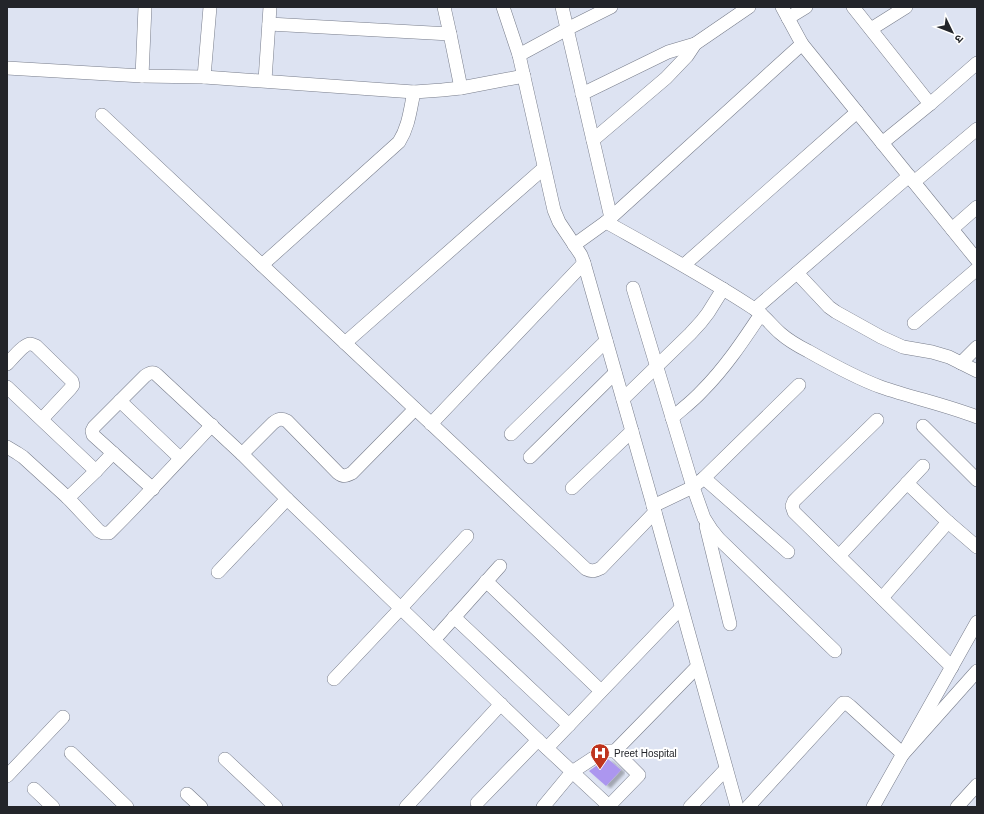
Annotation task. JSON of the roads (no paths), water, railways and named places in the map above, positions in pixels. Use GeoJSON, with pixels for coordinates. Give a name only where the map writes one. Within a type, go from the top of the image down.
{"type":"FeatureCollection","features":[{"type":"Feature","properties":{"kind":"street"},"geometry":{"type":"LineString","coordinates":[[142,76],[145,7]]}},
{"type":"Feature","properties":{"kind":"street"},"geometry":{"type":"LineString","coordinates":[[204,77],[210,7]]}},
{"type":"Feature","properties":{"kind":"street"},"geometry":{"type":"LineString","coordinates":[[265,80],[270,7]]}},
{"type":"Feature","properties":{"kind":"street"},"geometry":{"type":"LineString","coordinates":[[444,7],[461,88]]}},
{"type":"Feature","properties":{"kind":"street"},"geometry":{"type":"LineString","coordinates":[[503,7],[519,56],[554,210],[559,222],[581,255],[584,263],[737,807]]}},
{"type":"Feature","properties":{"kind":"street"},"geometry":{"type":"LineString","coordinates":[[562,7],[593,140],[609,220],[758,312],[780,333],[797,345],[864,380],[899,393],[977,417]]}},
{"type":"Feature","properties":{"kind":"street"},"geometry":{"type":"LineString","coordinates":[[519,56],[567,29],[611,7]]}},
{"type":"Feature","properties":{"kind":"street"},"geometry":{"type":"LineString","coordinates":[[582,94],[668,52],[695,44],[749,7]]}},
{"type":"Feature","properties":{"kind":"street"},"geometry":{"type":"LineString","coordinates":[[806,7],[785,12],[802,44],[977,260]]}},
{"type":"Feature","properties":{"kind":"street"},"geometry":{"type":"LineString","coordinates":[[853,7],[930,104]]}},
{"type":"Feature","properties":{"kind":"street"},"geometry":{"type":"LineString","coordinates":[[871,29],[906,7]]}},
{"type":"Feature","properties":{"kind":"street"},"geometry":{"type":"LineString","coordinates":[[269,24],[450,34]]}},
{"type":"Feature","properties":{"kind":"street"},"geometry":{"type":"LineString","coordinates":[[593,140],[666,78],[695,44]]}},
{"type":"Feature","properties":{"kind":"street"},"geometry":{"type":"LineString","coordinates":[[574,245],[609,220],[802,44]]}},
{"type":"Feature","properties":{"kind":"street"},"geometry":{"type":"LineString","coordinates":[[882,143],[977,63]]}},
{"type":"Feature","properties":{"kind":"street"},"geometry":{"type":"LineString","coordinates":[[7,68],[142,76],[265,80],[414,92],[461,88],[524,76]]}},
{"type":"Feature","properties":{"kind":"street"},"geometry":{"type":"LineString","coordinates":[[262,265],[398,142],[408,126],[414,92]]}},
{"type":"Feature","properties":{"kind":"street"},"geometry":{"type":"LineString","coordinates":[[684,265],[857,112]]}},
{"type":"Feature","properties":{"kind":"street"},"geometry":{"type":"LineString","coordinates":[[102,115],[586,569],[591,572],[601,568],[654,509],[693,487],[704,478],[799,385]]}},
{"type":"Feature","properties":{"kind":"street"},"geometry":{"type":"LineString","coordinates":[[672,418],[713,380],[734,354],[758,312],[797,273],[911,179],[977,129]]}},
{"type":"Feature","properties":{"kind":"street"},"geometry":{"type":"LineString","coordinates":[[345,343],[544,168]]}},
{"type":"Feature","properties":{"kind":"street"},"geometry":{"type":"LineString","coordinates":[[952,229],[977,207]]}},
{"type":"Feature","properties":{"kind":"street"},"geometry":{"type":"LineString","coordinates":[[431,424],[584,263]]}},
{"type":"Feature","properties":{"kind":"street"},"geometry":{"type":"LineString","coordinates":[[914,323],[977,269]]}},
{"type":"Feature","properties":{"kind":"street"},"geometry":{"type":"LineString","coordinates":[[797,273],[822,300],[836,312],[881,337],[903,347],[941,354],[977,371]]}},
{"type":"Feature","properties":{"kind":"street"},"geometry":{"type":"LineString","coordinates":[[633,288],[693,487],[704,518],[730,624]]}},
{"type":"Feature","properties":{"kind":"street"},"geometry":{"type":"LineString","coordinates":[[623,398],[701,322],[723,289]]}},
{"type":"Feature","properties":{"kind":"street"},"geometry":{"type":"LineString","coordinates":[[511,434],[606,341]]}},
{"type":"Feature","properties":{"kind":"street"},"geometry":{"type":"LineString","coordinates":[[7,364],[25,346],[32,344],[36,346],[72,381],[73,385],[70,389],[42,419]]}},
{"type":"Feature","properties":{"kind":"street"},"geometry":{"type":"LineString","coordinates":[[961,363],[977,348]]}},
{"type":"Feature","properties":{"kind":"street"},"geometry":{"type":"LineString","coordinates":[[153,489],[93,435],[92,431],[94,427],[145,376],[150,373],[155,373],[212,425],[287,499],[572,772],[610,807],[639,775],[615,751],[604,750],[572,772],[543,807]]}},
{"type":"Feature","properties":{"kind":"street"},"geometry":{"type":"LineString","coordinates":[[530,457],[615,373]]}},
{"type":"Feature","properties":{"kind":"street"},"geometry":{"type":"LineString","coordinates":[[7,387],[96,471]]}},
{"type":"Feature","properties":{"kind":"street"},"geometry":{"type":"LineString","coordinates":[[120,401],[180,458]]}},
{"type":"Feature","properties":{"kind":"street"},"geometry":{"type":"LineString","coordinates":[[242,454],[273,423],[282,419],[287,421],[338,473],[342,476],[347,476],[352,473],[416,409]]}},
{"type":"Feature","properties":{"kind":"street"},"geometry":{"type":"LineString","coordinates":[[877,420],[794,501],[792,506],[794,512],[952,667]]}},
{"type":"Feature","properties":{"kind":"street"},"geometry":{"type":"LineString","coordinates":[[7,447],[17,453],[68,498],[99,531],[103,533],[109,532],[113,529],[153,489],[212,425]]}},
{"type":"Feature","properties":{"kind":"street"},"geometry":{"type":"LineString","coordinates":[[923,426],[977,480]]}},
{"type":"Feature","properties":{"kind":"street"},"geometry":{"type":"LineString","coordinates":[[572,488],[632,431]]}},
{"type":"Feature","properties":{"kind":"street"},"geometry":{"type":"LineString","coordinates":[[68,498],[113,453]]}},
{"type":"Feature","properties":{"kind":"street"},"geometry":{"type":"LineString","coordinates":[[839,556],[923,466]]}},
{"type":"Feature","properties":{"kind":"street"},"geometry":{"type":"LineString","coordinates":[[704,478],[788,552]]}},
{"type":"Feature","properties":{"kind":"street"},"geometry":{"type":"LineString","coordinates":[[907,483],[977,547]]}},
{"type":"Feature","properties":{"kind":"street"},"geometry":{"type":"LineString","coordinates":[[218,572],[287,499]]}},
{"type":"Feature","properties":{"kind":"street"},"geometry":{"type":"LineString","coordinates":[[704,518],[723,544],[834,651]]}},
{"type":"Feature","properties":{"kind":"street"},"geometry":{"type":"LineString","coordinates":[[882,598],[948,522]]}},
{"type":"Feature","properties":{"kind":"street"},"geometry":{"type":"LineString","coordinates":[[334,679],[467,536]]}},
{"type":"Feature","properties":{"kind":"street"},"geometry":{"type":"LineString","coordinates":[[434,640],[500,566]]}},
{"type":"Feature","properties":{"kind":"street"},"geometry":{"type":"LineString","coordinates":[[486,582],[601,691]]}},
{"type":"Feature","properties":{"kind":"street"},"geometry":{"type":"LineString","coordinates":[[478,803],[543,744],[568,725],[681,608]]}},
{"type":"Feature","properties":{"kind":"street"},"geometry":{"type":"LineString","coordinates":[[454,617],[568,725]]}},
{"type":"Feature","properties":{"kind":"street"},"geometry":{"type":"LineString","coordinates":[[873,807],[977,622]]}},
{"type":"Feature","properties":{"kind":"street"},"geometry":{"type":"LineString","coordinates":[[615,751],[697,667]]}},
{"type":"Feature","properties":{"kind":"street"},"geometry":{"type":"LineString","coordinates":[[903,754],[977,671]]}},
{"type":"Feature","properties":{"kind":"street"},"geometry":{"type":"LineString","coordinates":[[748,807],[842,703],[846,703],[850,706],[903,754]]}},
{"type":"Feature","properties":{"kind":"street"},"geometry":{"type":"LineString","coordinates":[[409,806],[501,704]]}},
{"type":"Feature","properties":{"kind":"street"},"geometry":{"type":"LineString","coordinates":[[7,776],[63,717]]}},
{"type":"Feature","properties":{"kind":"street"},"geometry":{"type":"LineString","coordinates":[[71,754],[127,807]]}},
{"type":"Feature","properties":{"kind":"street"},"geometry":{"type":"LineString","coordinates":[[225,759],[276,807]]}},
{"type":"Feature","properties":{"kind":"street"},"geometry":{"type":"LineString","coordinates":[[690,807],[726,769]]}},
{"type":"Feature","properties":{"kind":"street"},"geometry":{"type":"LineString","coordinates":[[957,807],[977,785]]}},
{"type":"Feature","properties":{"kind":"street"},"geometry":{"type":"LineString","coordinates":[[34,789],[53,807]]}},
{"type":"Feature","properties":{"kind":"street"},"geometry":{"type":"LineString","coordinates":[[187,794],[201,807]]}},
{"type":"Feature","properties":{"kind":"place","name":"Preet Hospital"},"geometry":{"type":"Point","coordinates":[600,770]}}]}
